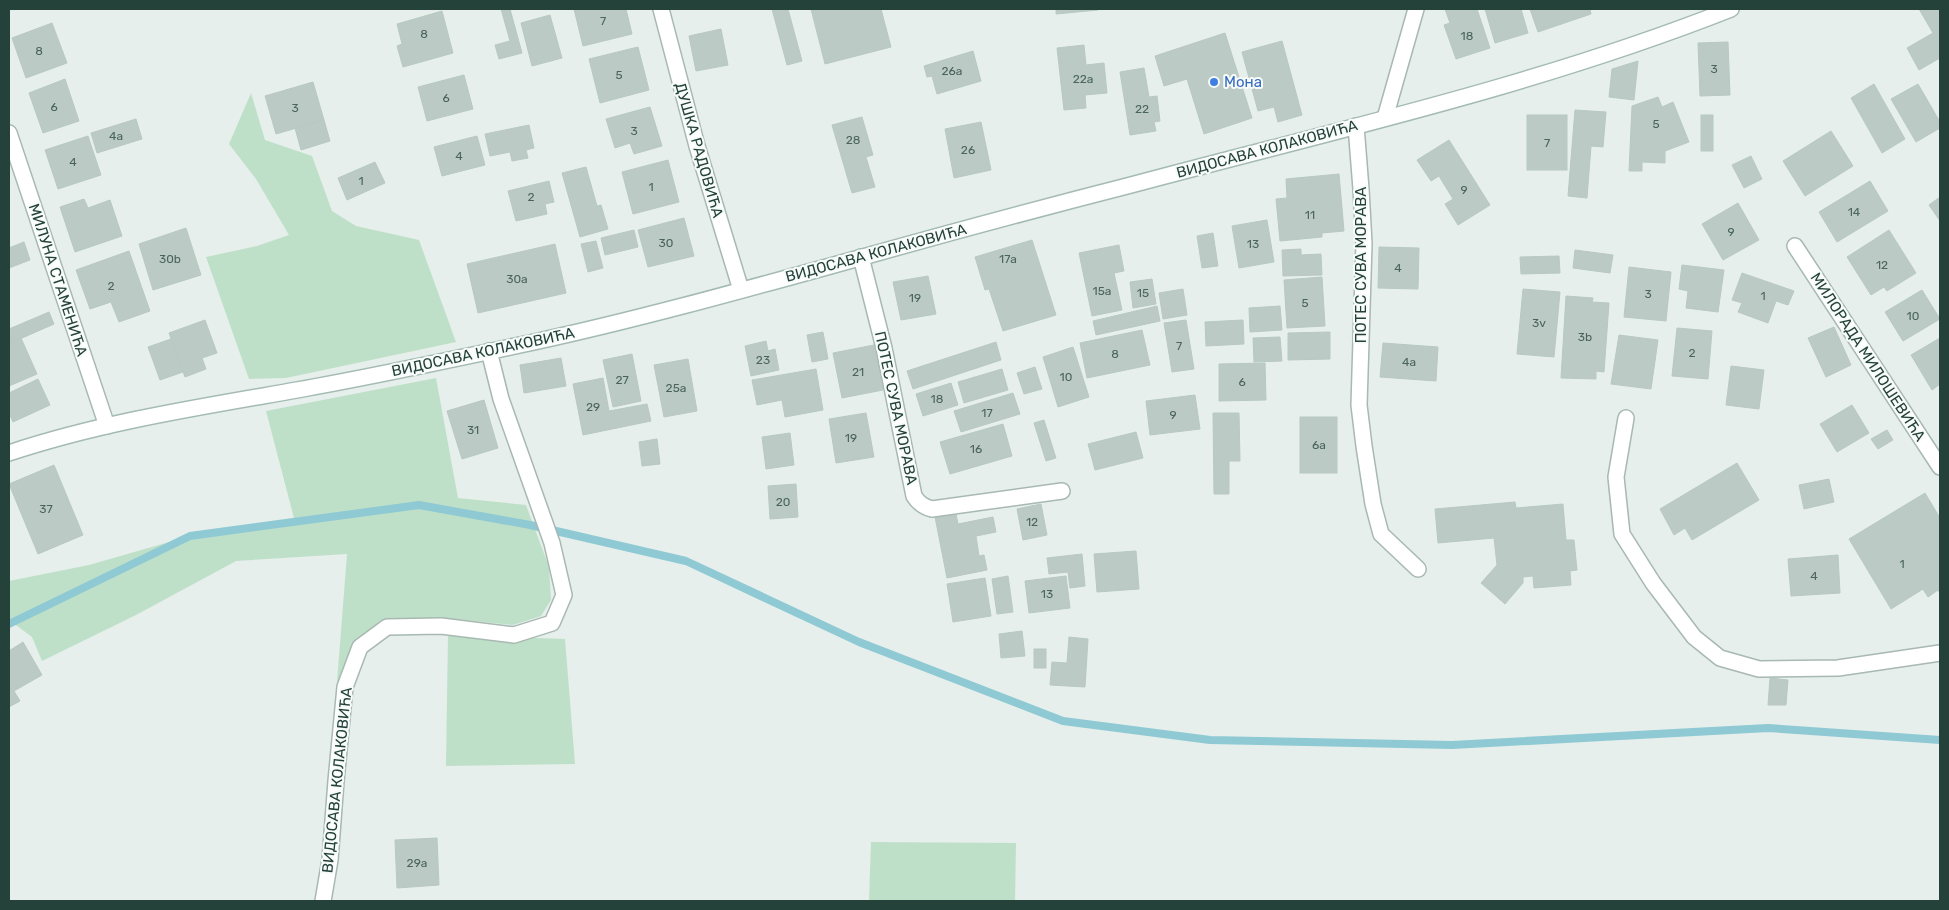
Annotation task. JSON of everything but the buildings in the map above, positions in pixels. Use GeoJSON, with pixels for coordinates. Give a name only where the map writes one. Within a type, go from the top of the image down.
{"type":"FeatureCollection","features":[{"type":"Feature","properties":{"kind":"street","name":"ДУШКА РАДОВИЋА"},"geometry":{"type":"LineString","coordinates":[[661,9],[697,146],[741,290]]}},
{"type":"Feature","properties":{"kind":"street"},"geometry":{"type":"LineString","coordinates":[[1385,118],[1416,9]]}},
{"type":"Feature","properties":{"kind":"street","name":"ВИДОСАВА КОЛАКОВИЋА"},"geometry":{"type":"LineString","coordinates":[[9,453],[107,426],[171,412],[382,374],[613,323],[741,290],[1385,118],[1430,108],[1558,70],[1731,9]]}},
{"type":"Feature","properties":{"kind":"street","name":"ПОТЕС СУВА МОРАВА"},"geometry":{"type":"LineString","coordinates":[[1356,126],[1362,189],[1364,244],[1359,405],[1373,504],[1381,534],[1418,569]]}},
{"type":"Feature","properties":{"kind":"street","name":"МИЛУНА СТАМЕНИЋА"},"geometry":{"type":"LineString","coordinates":[[9,133],[107,426]]}},
{"type":"Feature","properties":{"kind":"street","name":"МИЛОРАДА МИЛОШЕВИЋА"},"geometry":{"type":"LineString","coordinates":[[1795,246],[1940,467]]}},
{"type":"Feature","properties":{"kind":"street","name":"ПОТЕС СУВА МОРАВА"},"geometry":{"type":"LineString","coordinates":[[861,257],[884,348],[914,496],[918,502],[924,507],[932,509],[1062,491]]}},
{"type":"Feature","properties":{"kind":"street","name":"ВИДОСАВА КОЛАКОВИЋА"},"geometry":{"type":"LineString","coordinates":[[323,901],[330,860],[345,687],[360,646],[387,627],[441,626],[514,635],[552,624],[564,595],[552,543],[501,399],[489,351]]}},
{"type":"Feature","properties":{"kind":"street"},"geometry":{"type":"LineString","coordinates":[[1626,418],[1616,477],[1622,534],[1653,583],[1694,636],[1720,658],[1759,669],[1838,668],[1940,653]]}},
{"type":"Feature","properties":{"kind":"street"},"geometry":{"type":"LineString","coordinates":[[330,860],[331,901]]}},
{"type":"Feature","properties":{"kind":"green space"},"geometry":{"type":"Polygon","coordinates":[[[251,93],[265,140],[312,156],[332,211],[356,226],[419,240],[456,342],[286,378],[249,379],[206,257],[257,246],[289,235],[256,179],[229,144],[251,93]]]}},
{"type":"Feature","properties":{"kind":"green space"},"geometry":{"type":"Polygon","coordinates":[[[436,378],[458,498],[526,505],[549,567],[551,600],[541,616],[513,625],[446,618],[381,620],[360,638],[344,675],[337,682],[347,554],[236,561],[136,615],[42,661],[32,637],[9,620],[9,581],[89,565],[190,536],[295,522],[266,411],[436,378]]]}},
{"type":"Feature","properties":{"kind":"green space"},"geometry":{"type":"Polygon","coordinates":[[[448,635],[565,639],[575,764],[446,766],[448,635]]]}},
{"type":"Feature","properties":{"kind":"green space"},"geometry":{"type":"Polygon","coordinates":[[[871,842],[1016,843],[1015,901],[869,901],[871,842]]]}},
{"type":"Feature","properties":{"kind":"waterway"},"geometry":{"type":"LineString","coordinates":[[9,624],[190,536],[419,505],[530,525],[686,561],[859,642],[1063,721],[1210,740],[1452,745],[1768,728],[1940,740]]}},
{"type":"Feature","properties":{"kind":"place","name":"Мона"},"geometry":{"type":"Point","coordinates":[1214,82]}}]}
